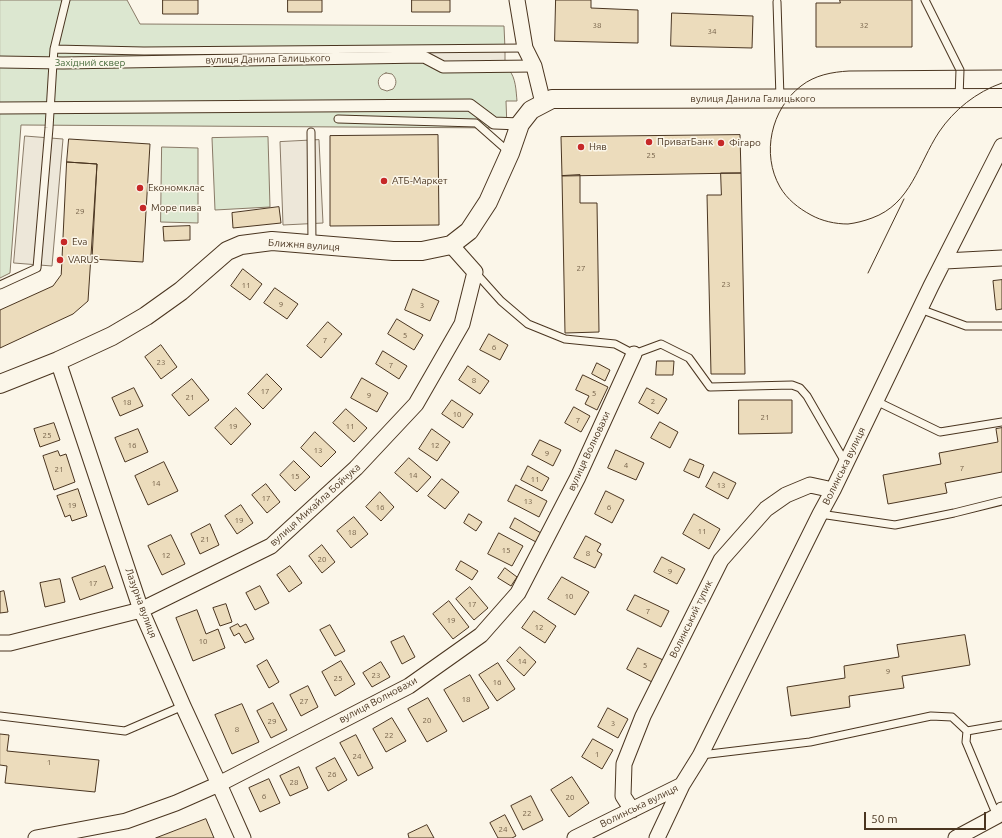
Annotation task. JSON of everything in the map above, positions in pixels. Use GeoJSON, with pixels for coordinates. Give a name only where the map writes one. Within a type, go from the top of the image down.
{"type":"FeatureCollection","features":[{"type":"Feature","properties":{"kind":"street"},"geometry":{"type":"LineString","coordinates":[[517,0],[525,48],[534,66],[543,103]]}},
{"type":"Feature","properties":{"kind":"street","name":"вулиця Данила Галицького"},"geometry":{"type":"LineString","coordinates":[[0,62],[53,63],[424,57],[443,67],[534,66]]}},
{"type":"Feature","properties":{"kind":"street","name":"вулиця Данила Галицького"},"geometry":{"type":"LineString","coordinates":[[543,103],[552,99],[1002,98]]}},
{"type":"Feature","properties":{"kind":"street","name":"Ближня вулиця"},"geometry":{"type":"LineString","coordinates":[[0,384],[58,361],[112,336],[146,316],[181,291],[227,251],[241,245],[272,241],[400,251],[422,251],[451,245],[469,231],[488,202],[510,153],[520,124],[531,110],[543,103]]}},
{"type":"Feature","properties":{"kind":"street"},"geometry":{"type":"LineString","coordinates":[[0,108],[470,105],[494,123],[520,124]]}},
{"type":"Feature","properties":{"kind":"street","name":"Волинська вулиця"},"geometry":{"type":"LineString","coordinates":[[657,838],[682,785],[700,756],[833,490],[845,462],[920,309],[1002,146]]}},
{"type":"Feature","properties":{"kind":"street"},"geometry":{"type":"LineString","coordinates":[[451,245],[475,272]]}},
{"type":"Feature","properties":{"kind":"street"},"geometry":{"type":"LineString","coordinates":[[945,261],[1002,258]]}},
{"type":"Feature","properties":{"kind":"street","name":"вулиця Михайла Бойчука"},"geometry":{"type":"LineString","coordinates":[[0,643],[10,643],[142,610],[271,546],[356,468],[416,404],[462,324],[475,272]]}},
{"type":"Feature","properties":{"kind":"street","name":"вулиця Волновахи"},"geometry":{"type":"LineString","coordinates":[[36,838],[126,821],[176,803],[219,784],[409,686],[481,635],[518,593],[578,477],[634,354]]}},
{"type":"Feature","properties":{"kind":"street","name":"Лазурна вулиця"},"geometry":{"type":"LineString","coordinates":[[58,361],[142,610],[183,706],[243,838]]}},
{"type":"Feature","properties":{"kind":"street","name":"Волинський тупик"},"geometry":{"type":"LineString","coordinates":[[632,810],[623,796],[624,764],[643,716],[721,560],[766,509],[786,495],[810,485],[833,490]]}},
{"type":"Feature","properties":{"kind":"street","name":"Волинська вулиця"},"geometry":{"type":"LineString","coordinates":[[575,838],[682,785]]}},
{"type":"Feature","properties":{"kind":"street"},"geometry":{"type":"LineString","coordinates":[[956,838],[999,813]]}},
{"type":"Feature","properties":{"kind":"lane"},"geometry":{"type":"LineString","coordinates":[[0,285],[37,268],[54,49],[66,0]]}},
{"type":"Feature","properties":{"kind":"lane"},"geometry":{"type":"LineString","coordinates":[[925,0],[960,70],[959,98]]}},
{"type":"Feature","properties":{"kind":"lane"},"geometry":{"type":"LineString","coordinates":[[777,2],[780,98]]}},
{"type":"Feature","properties":{"kind":"lane"},"geometry":{"type":"LineString","coordinates":[[54,49],[167,51],[525,48]]}},
{"type":"Feature","properties":{"kind":"lane"},"geometry":{"type":"LineString","coordinates":[[338,119],[476,123],[510,153]]}},
{"type":"Feature","properties":{"kind":"lane"},"geometry":{"type":"LineString","coordinates":[[311,132],[312,245]]}},
{"type":"Feature","properties":{"kind":"lane"},"geometry":{"type":"LineString","coordinates":[[475,272],[501,302],[528,324],[565,339],[615,344],[634,354],[661,344],[689,358],[710,387],[792,385],[800,388],[845,462]]}},
{"type":"Feature","properties":{"kind":"lane"},"geometry":{"type":"LineString","coordinates":[[920,309],[966,326],[1002,326]]}},
{"type":"Feature","properties":{"kind":"lane"},"geometry":{"type":"LineString","coordinates":[[876,401],[940,432],[1002,422]]}},
{"type":"Feature","properties":{"kind":"lane"},"geometry":{"type":"LineString","coordinates":[[820,514],[895,525],[954,513],[1002,501]]}},
{"type":"Feature","properties":{"kind":"lane"},"geometry":{"type":"LineString","coordinates":[[0,716],[125,731],[183,706]]}},
{"type":"Feature","properties":{"kind":"lane"},"geometry":{"type":"LineString","coordinates":[[700,756],[810,742],[930,716],[952,717],[968,732]]}},
{"type":"Feature","properties":{"kind":"lane"},"geometry":{"type":"LineString","coordinates":[[968,732],[1002,725]]}},
{"type":"Feature","properties":{"kind":"lane"},"geometry":{"type":"LineString","coordinates":[[968,732],[966,742],[968,748],[999,813]]}},
{"type":"Feature","properties":{"kind":"green space","name":"Західний сквер"},"geometry":{"type":"Polygon","coordinates":[[[0,0],[127,0],[140,24],[504,26],[505,49],[425,50],[509,70],[514,81],[517,101],[506,101],[507,128],[21,125],[10,273],[0,278],[0,0]],[[386,73],[380,77],[378,82],[381,89],[387,91],[393,89],[396,82],[392,74],[386,73]]]}},
{"type":"Feature","properties":{"kind":"green space"},"geometry":{"type":"Polygon","coordinates":[[[268,137],[270,207],[215,210],[212,138],[268,137]]]}},
{"type":"Feature","properties":{"kind":"green space"},"geometry":{"type":"Polygon","coordinates":[[[162,147],[198,148],[198,223],[161,222],[162,147]]]}},
{"type":"Feature","properties":{"kind":"shaded area"},"geometry":{"type":"Polygon","coordinates":[[[505,49],[505,67],[457,68],[424,57],[425,50],[505,49]]]}},
{"type":"Feature","properties":{"kind":"shaded area"},"geometry":{"type":"Polygon","coordinates":[[[25,136],[63,139],[52,266],[14,263],[25,136]]]}},
{"type":"Feature","properties":{"kind":"shaded area"},"geometry":{"type":"Polygon","coordinates":[[[319,140],[323,223],[283,225],[280,142],[319,140]]]}},
{"type":"Feature","properties":{"kind":"building"},"geometry":{"type":"Polygon","coordinates":[[[163,0],[198,0],[198,14],[163,14],[163,0]]]}},
{"type":"Feature","properties":{"kind":"building"},"geometry":{"type":"Polygon","coordinates":[[[288,0],[322,0],[322,12],[288,12],[288,0]]]}},
{"type":"Feature","properties":{"kind":"building"},"geometry":{"type":"Polygon","coordinates":[[[412,0],[450,0],[450,12],[412,12],[412,0]]]}},
{"type":"Feature","properties":{"kind":"building"},"geometry":{"type":"Polygon","coordinates":[[[556,0],[591,0],[591,8],[638,10],[638,43],[555,41],[556,0]]]}},
{"type":"Feature","properties":{"kind":"building"},"geometry":{"type":"Polygon","coordinates":[[[840,0],[912,0],[912,47],[816,47],[816,3],[840,3],[840,0]]]}},
{"type":"Feature","properties":{"kind":"building"},"geometry":{"type":"Polygon","coordinates":[[[672,13],[753,16],[752,48],[671,46],[672,13]]]}},
{"type":"Feature","properties":{"kind":"building","name":"АТБ-Маркет"},"geometry":{"type":"Polygon","coordinates":[[[438,135],[439,225],[330,226],[330,136],[438,135]]]}},
{"type":"Feature","properties":{"kind":"building"},"geometry":{"type":"Polygon","coordinates":[[[740,135],[741,173],[562,176],[561,137],[740,135]]]}},
{"type":"Feature","properties":{"kind":"building"},"geometry":{"type":"Polygon","coordinates":[[[69,139],[150,144],[143,262],[92,259],[97,164],[67,162],[69,139]]]}},
{"type":"Feature","properties":{"kind":"building"},"geometry":{"type":"Polygon","coordinates":[[[67,162],[97,164],[88,301],[73,314],[0,348],[0,310],[53,286],[61,275],[67,162]]]}},
{"type":"Feature","properties":{"kind":"building"},"geometry":{"type":"Polygon","coordinates":[[[721,173],[741,173],[745,374],[711,374],[707,195],[721,195],[721,173]]]}},
{"type":"Feature","properties":{"kind":"building"},"geometry":{"type":"Polygon","coordinates":[[[580,175],[580,203],[597,203],[599,332],[565,333],[562,176],[580,175]]]}},
{"type":"Feature","properties":{"kind":"building"},"geometry":{"type":"Polygon","coordinates":[[[279,207],[281,223],[233,228],[232,213],[279,207]]]}},
{"type":"Feature","properties":{"kind":"building"},"geometry":{"type":"Polygon","coordinates":[[[190,226],[190,240],[164,241],[163,227],[190,226]]]}},
{"type":"Feature","properties":{"kind":"building"},"geometry":{"type":"Polygon","coordinates":[[[243,269],[262,284],[250,300],[231,286],[243,269]]]}},
{"type":"Feature","properties":{"kind":"building"},"geometry":{"type":"Polygon","coordinates":[[[1002,280],[1002,309],[996,310],[993,281],[1002,280]]]}},
{"type":"Feature","properties":{"kind":"building"},"geometry":{"type":"Polygon","coordinates":[[[275,288],[298,304],[287,319],[264,303],[275,288]]]}},
{"type":"Feature","properties":{"kind":"building"},"geometry":{"type":"Polygon","coordinates":[[[413,289],[439,301],[430,321],[405,310],[413,289]]]}},
{"type":"Feature","properties":{"kind":"building"},"geometry":{"type":"Polygon","coordinates":[[[397,319],[423,335],[414,350],[388,334],[397,319]]]}},
{"type":"Feature","properties":{"kind":"building"},"geometry":{"type":"Polygon","coordinates":[[[328,322],[342,334],[321,358],[307,346],[328,322]]]}},
{"type":"Feature","properties":{"kind":"building"},"geometry":{"type":"Polygon","coordinates":[[[489,334],[508,345],[500,360],[480,350],[489,334]]]}},
{"type":"Feature","properties":{"kind":"building"},"geometry":{"type":"Polygon","coordinates":[[[161,345],[177,367],[161,379],[145,357],[161,345]]]}},
{"type":"Feature","properties":{"kind":"building"},"geometry":{"type":"Polygon","coordinates":[[[383,351],[407,366],[399,379],[376,364],[383,351]]]}},
{"type":"Feature","properties":{"kind":"building"},"geometry":{"type":"Polygon","coordinates":[[[657,361],[674,361],[673,375],[656,375],[657,361]]]}},
{"type":"Feature","properties":{"kind":"building"},"geometry":{"type":"Polygon","coordinates":[[[597,363],[610,370],[605,381],[592,374],[597,363]]]}},
{"type":"Feature","properties":{"kind":"building"},"geometry":{"type":"Polygon","coordinates":[[[468,366],[489,381],[480,394],[459,380],[468,366]]]}},
{"type":"Feature","properties":{"kind":"building"},"geometry":{"type":"Polygon","coordinates":[[[267,374],[282,389],[263,409],[248,394],[267,374]]]}},
{"type":"Feature","properties":{"kind":"building"},"geometry":{"type":"Polygon","coordinates":[[[583,375],[608,387],[597,410],[585,404],[589,396],[576,390],[583,375]]]}},
{"type":"Feature","properties":{"kind":"building"},"geometry":{"type":"Polygon","coordinates":[[[362,378],[388,393],[377,412],[351,398],[362,378]]]}},
{"type":"Feature","properties":{"kind":"building"},"geometry":{"type":"Polygon","coordinates":[[[192,379],[209,400],[189,416],[172,395],[192,379]]]}},
{"type":"Feature","properties":{"kind":"building"},"geometry":{"type":"Polygon","coordinates":[[[134,388],[143,406],[120,416],[112,398],[134,388]]]}},
{"type":"Feature","properties":{"kind":"building"},"geometry":{"type":"Polygon","coordinates":[[[647,388],[667,399],[658,414],[639,403],[647,388]]]}},
{"type":"Feature","properties":{"kind":"building"},"geometry":{"type":"Polygon","coordinates":[[[452,400],[473,414],[463,428],[442,414],[452,400]]]}},
{"type":"Feature","properties":{"kind":"building"},"geometry":{"type":"Polygon","coordinates":[[[739,400],[792,400],[792,433],[739,434],[739,400]]]}},
{"type":"Feature","properties":{"kind":"building"},"geometry":{"type":"Polygon","coordinates":[[[574,407],[590,416],[581,432],[565,423],[574,407]]]}},
{"type":"Feature","properties":{"kind":"building"},"geometry":{"type":"Polygon","coordinates":[[[236,408],[251,424],[231,445],[215,428],[236,408]]]}},
{"type":"Feature","properties":{"kind":"building"},"geometry":{"type":"Polygon","coordinates":[[[346,409],[367,428],[354,442],[333,423],[346,409]]]}},
{"type":"Feature","properties":{"kind":"building"},"geometry":{"type":"Polygon","coordinates":[[[660,422],[678,432],[670,448],[651,438],[660,422]]]}},
{"type":"Feature","properties":{"kind":"building"},"geometry":{"type":"Polygon","coordinates":[[[54,423],[60,440],[40,447],[34,429],[54,423]]]}},
{"type":"Feature","properties":{"kind":"building"},"geometry":{"type":"Polygon","coordinates":[[[1002,428],[1002,472],[945,483],[947,493],[888,504],[883,475],[941,464],[939,453],[998,442],[996,429],[1002,428]]]}},
{"type":"Feature","properties":{"kind":"building"},"geometry":{"type":"Polygon","coordinates":[[[138,429],[148,452],[125,462],[115,438],[138,429]]]}},
{"type":"Feature","properties":{"kind":"building"},"geometry":{"type":"Polygon","coordinates":[[[432,429],[450,442],[437,461],[419,449],[432,429]]]}},
{"type":"Feature","properties":{"kind":"building"},"geometry":{"type":"Polygon","coordinates":[[[315,432],[336,452],[321,467],[301,448],[315,432]]]}},
{"type":"Feature","properties":{"kind":"building"},"geometry":{"type":"Polygon","coordinates":[[[540,440],[561,450],[553,466],[532,455],[540,440]]]}},
{"type":"Feature","properties":{"kind":"building"},"geometry":{"type":"Polygon","coordinates":[[[616,450],[644,463],[636,480],[608,468],[616,450]]]}},
{"type":"Feature","properties":{"kind":"building"},"geometry":{"type":"Polygon","coordinates":[[[58,451],[60,456],[66,454],[75,482],[54,490],[43,456],[58,451]]]}},
{"type":"Feature","properties":{"kind":"building"},"geometry":{"type":"Polygon","coordinates":[[[409,458],[431,477],[417,492],[395,473],[409,458]]]}},
{"type":"Feature","properties":{"kind":"building"},"geometry":{"type":"Polygon","coordinates":[[[690,459],[704,465],[699,478],[684,471],[690,459]]]}},
{"type":"Feature","properties":{"kind":"building"},"geometry":{"type":"Polygon","coordinates":[[[294,461],[310,477],[295,491],[280,475],[294,461]]]}},
{"type":"Feature","properties":{"kind":"building"},"geometry":{"type":"Polygon","coordinates":[[[164,462],[178,491],[148,505],[135,476],[164,462]]]}},
{"type":"Feature","properties":{"kind":"building"},"geometry":{"type":"Polygon","coordinates":[[[528,466],[549,478],[542,491],[521,480],[528,466]]]}},
{"type":"Feature","properties":{"kind":"building"},"geometry":{"type":"Polygon","coordinates":[[[714,472],[736,483],[728,499],[706,487],[714,472]]]}},
{"type":"Feature","properties":{"kind":"building"},"geometry":{"type":"Polygon","coordinates":[[[442,479],[459,492],[445,509],[428,496],[442,479]]]}},
{"type":"Feature","properties":{"kind":"building"},"geometry":{"type":"Polygon","coordinates":[[[266,484],[280,502],[267,513],[252,495],[266,484]]]}},
{"type":"Feature","properties":{"kind":"building"},"geometry":{"type":"Polygon","coordinates":[[[516,485],[547,501],[539,517],[508,501],[516,485]]]}},
{"type":"Feature","properties":{"kind":"building"},"geometry":{"type":"Polygon","coordinates":[[[78,489],[87,516],[72,521],[70,515],[65,517],[57,496],[78,489]]]}},
{"type":"Feature","properties":{"kind":"building"},"geometry":{"type":"Polygon","coordinates":[[[606,491],[624,500],[612,523],[595,514],[606,491]]]}},
{"type":"Feature","properties":{"kind":"building"},"geometry":{"type":"Polygon","coordinates":[[[380,492],[394,507],[381,521],[366,507],[380,492]]]}},
{"type":"Feature","properties":{"kind":"building"},"geometry":{"type":"Polygon","coordinates":[[[241,505],[253,523],[237,534],[225,516],[241,505]]]}},
{"type":"Feature","properties":{"kind":"building"},"geometry":{"type":"Polygon","coordinates":[[[469,514],[482,522],[476,531],[464,523],[469,514]]]}},
{"type":"Feature","properties":{"kind":"building"},"geometry":{"type":"Polygon","coordinates":[[[694,514],[720,529],[709,549],[683,534],[694,514]]]}},
{"type":"Feature","properties":{"kind":"building"},"geometry":{"type":"Polygon","coordinates":[[[354,517],[368,534],[351,548],[337,531],[354,517]]]}},
{"type":"Feature","properties":{"kind":"building"},"geometry":{"type":"Polygon","coordinates":[[[515,518],[541,533],[536,542],[510,528],[515,518]]]}},
{"type":"Feature","properties":{"kind":"building"},"geometry":{"type":"Polygon","coordinates":[[[210,524],[219,545],[200,554],[191,534],[210,524]]]}},
{"type":"Feature","properties":{"kind":"building"},"geometry":{"type":"Polygon","coordinates":[[[499,533],[523,546],[512,566],[488,554],[499,533]]]}},
{"type":"Feature","properties":{"kind":"building"},"geometry":{"type":"Polygon","coordinates":[[[171,535],[185,564],[162,575],[148,546],[171,535]]]}},
{"type":"Feature","properties":{"kind":"building"},"geometry":{"type":"Polygon","coordinates":[[[586,536],[601,544],[597,551],[602,554],[595,568],[574,558],[586,536]]]}},
{"type":"Feature","properties":{"kind":"building"},"geometry":{"type":"Polygon","coordinates":[[[322,545],[335,562],[322,573],[309,556],[322,545]]]}},
{"type":"Feature","properties":{"kind":"building"},"geometry":{"type":"Polygon","coordinates":[[[662,557],[685,569],[677,584],[654,572],[662,557]]]}},
{"type":"Feature","properties":{"kind":"building"},"geometry":{"type":"Polygon","coordinates":[[[461,561],[478,571],[472,580],[456,570],[461,561]]]}},
{"type":"Feature","properties":{"kind":"building"},"geometry":{"type":"Polygon","coordinates":[[[105,566],[113,588],[80,600],[72,578],[105,566]]]}},
{"type":"Feature","properties":{"kind":"building"},"geometry":{"type":"Polygon","coordinates":[[[290,566],[302,583],[289,592],[277,575],[290,566]]]}},
{"type":"Feature","properties":{"kind":"building"},"geometry":{"type":"Polygon","coordinates":[[[505,568],[517,577],[511,586],[498,578],[505,568]]]}},
{"type":"Feature","properties":{"kind":"building"},"geometry":{"type":"Polygon","coordinates":[[[562,577],[589,592],[575,615],[548,599],[562,577]]]}},
{"type":"Feature","properties":{"kind":"building"},"geometry":{"type":"Polygon","coordinates":[[[60,579],[65,602],[45,607],[40,583],[60,579]]]}},
{"type":"Feature","properties":{"kind":"building"},"geometry":{"type":"Polygon","coordinates":[[[260,586],[269,603],[255,610],[246,593],[260,586]]]}},
{"type":"Feature","properties":{"kind":"building"},"geometry":{"type":"Polygon","coordinates":[[[470,587],[488,608],[474,620],[456,599],[470,587]]]}},
{"type":"Feature","properties":{"kind":"building"},"geometry":{"type":"Polygon","coordinates":[[[4,591],[8,612],[0,613],[0,592],[4,591]]]}},
{"type":"Feature","properties":{"kind":"building"},"geometry":{"type":"Polygon","coordinates":[[[635,595],[669,611],[661,627],[627,610],[635,595]]]}},
{"type":"Feature","properties":{"kind":"building"},"geometry":{"type":"Polygon","coordinates":[[[449,601],[469,627],[453,639],[433,614],[449,601]]]}},
{"type":"Feature","properties":{"kind":"building"},"geometry":{"type":"Polygon","coordinates":[[[226,604],[232,622],[220,626],[213,608],[226,604]]]}},
{"type":"Feature","properties":{"kind":"building"},"geometry":{"type":"Polygon","coordinates":[[[197,610],[206,634],[218,629],[225,648],[193,661],[176,618],[197,610]]]}},
{"type":"Feature","properties":{"kind":"building"},"geometry":{"type":"Polygon","coordinates":[[[534,611],[556,626],[545,643],[522,628],[534,611]]]}},
{"type":"Feature","properties":{"kind":"building"},"geometry":{"type":"Polygon","coordinates":[[[238,624],[240,627],[246,624],[254,639],[245,643],[239,633],[234,636],[230,628],[238,624]]]}},
{"type":"Feature","properties":{"kind":"building"},"geometry":{"type":"Polygon","coordinates":[[[330,625],[345,651],[335,656],[320,630],[330,625]]]}},
{"type":"Feature","properties":{"kind":"building"},"geometry":{"type":"Polygon","coordinates":[[[965,635],[970,665],[902,676],[904,688],[849,696],[850,707],[791,716],[787,687],[845,678],[844,666],[899,657],[897,645],[965,635]]]}},
{"type":"Feature","properties":{"kind":"building"},"geometry":{"type":"Polygon","coordinates":[[[404,636],[415,657],[402,664],[391,642],[404,636]]]}},
{"type":"Feature","properties":{"kind":"building"},"geometry":{"type":"Polygon","coordinates":[[[520,647],[536,662],[524,676],[507,661],[520,647]]]}},
{"type":"Feature","properties":{"kind":"building"},"geometry":{"type":"Polygon","coordinates":[[[638,648],[663,660],[652,682],[627,669],[638,648]]]}},
{"type":"Feature","properties":{"kind":"building"},"geometry":{"type":"Polygon","coordinates":[[[267,660],[279,682],[269,688],[257,666],[267,660]]]}},
{"type":"Feature","properties":{"kind":"building"},"geometry":{"type":"Polygon","coordinates":[[[341,661],[355,684],[335,696],[322,672],[341,661]]]}},
{"type":"Feature","properties":{"kind":"building"},"geometry":{"type":"Polygon","coordinates":[[[381,662],[390,677],[372,687],[363,673],[381,662]]]}},
{"type":"Feature","properties":{"kind":"building"},"geometry":{"type":"Polygon","coordinates":[[[498,663],[515,689],[497,701],[479,675],[498,663]]]}},
{"type":"Feature","properties":{"kind":"building"},"geometry":{"type":"Polygon","coordinates":[[[470,675],[489,708],[463,722],[444,690],[470,675]]]}},
{"type":"Feature","properties":{"kind":"building"},"geometry":{"type":"Polygon","coordinates":[[[308,686],[318,707],[301,716],[290,695],[308,686]]]}},
{"type":"Feature","properties":{"kind":"building"},"geometry":{"type":"Polygon","coordinates":[[[428,698],[447,731],[427,742],[408,709],[428,698]]]}},
{"type":"Feature","properties":{"kind":"building"},"geometry":{"type":"Polygon","coordinates":[[[273,703],[287,730],[271,738],[257,711],[273,703]]]}},
{"type":"Feature","properties":{"kind":"building"},"geometry":{"type":"Polygon","coordinates":[[[242,704],[259,742],[232,754],[215,715],[242,704]]]}},
{"type":"Feature","properties":{"kind":"building"},"geometry":{"type":"Polygon","coordinates":[[[608,708],[628,719],[618,738],[598,727],[608,708]]]}},
{"type":"Feature","properties":{"kind":"building"},"geometry":{"type":"Polygon","coordinates":[[[392,718],[406,741],[386,752],[373,729],[392,718]]]}},
{"type":"Feature","properties":{"kind":"building"},"geometry":{"type":"Polygon","coordinates":[[[0,734],[9,735],[7,751],[99,760],[95,792],[5,783],[7,766],[0,765],[0,734]]]}},
{"type":"Feature","properties":{"kind":"building"},"geometry":{"type":"Polygon","coordinates":[[[356,735],[373,768],[358,776],[340,743],[356,735]]]}},
{"type":"Feature","properties":{"kind":"building"},"geometry":{"type":"Polygon","coordinates":[[[593,739],[613,750],[602,769],[582,757],[593,739]]]}},
{"type":"Feature","properties":{"kind":"building"},"geometry":{"type":"Polygon","coordinates":[[[335,758],[347,780],[328,791],[316,768],[335,758]]]}},
{"type":"Feature","properties":{"kind":"building"},"geometry":{"type":"Polygon","coordinates":[[[299,767],[308,788],[290,796],[280,776],[299,767]]]}},
{"type":"Feature","properties":{"kind":"building"},"geometry":{"type":"Polygon","coordinates":[[[572,777],[589,803],[569,817],[551,790],[572,777]]]}},
{"type":"Feature","properties":{"kind":"building"},"geometry":{"type":"Polygon","coordinates":[[[269,779],[280,803],[260,812],[249,788],[269,779]]]}},
{"type":"Feature","properties":{"kind":"building"},"geometry":{"type":"Polygon","coordinates":[[[531,796],[543,820],[523,830],[511,806],[531,796]]]}},
{"type":"Feature","properties":{"kind":"building"},"geometry":{"type":"Polygon","coordinates":[[[505,815],[516,836],[512,838],[498,838],[490,823],[505,815]]]}},
{"type":"Feature","properties":{"kind":"building"},"geometry":{"type":"Polygon","coordinates":[[[206,819],[214,838],[156,838],[206,819]]]}},
{"type":"Feature","properties":{"kind":"building"},"geometry":{"type":"Polygon","coordinates":[[[427,825],[434,838],[409,838],[408,834],[427,825]]]}},
{"type":"Feature","properties":{"kind":"tram line"},"geometry":{"type":"LineString","coordinates":[[1002,70],[849,71],[830,73],[812,79],[801,86],[791,96],[782,107],[776,119],[770,147],[774,174],[780,187],[789,199],[815,217],[829,222],[848,224],[872,218],[885,212],[905,193],[939,132],[952,116],[966,103],[983,91],[1002,83]]}},
{"type":"Feature","properties":{"kind":"tram line"},"geometry":{"type":"LineString","coordinates":[[868,273],[904,199]]}},
{"type":"Feature","properties":{"kind":"place","name":"ПриватБанк"},"geometry":{"type":"Point","coordinates":[649,142]}},
{"type":"Feature","properties":{"kind":"place","name":"Фігаро"},"geometry":{"type":"Point","coordinates":[721,143]}},
{"type":"Feature","properties":{"kind":"place","name":"Няв"},"geometry":{"type":"Point","coordinates":[581,147]}},
{"type":"Feature","properties":{"kind":"place","name":"АТБ-Маркет"},"geometry":{"type":"Point","coordinates":[384,181]}},
{"type":"Feature","properties":{"kind":"place","name":"Економклас"},"geometry":{"type":"Point","coordinates":[140,188]}},
{"type":"Feature","properties":{"kind":"place","name":"Море пива"},"geometry":{"type":"Point","coordinates":[143,208]}},
{"type":"Feature","properties":{"kind":"place","name":"Eva"},"geometry":{"type":"Point","coordinates":[64,242]}},
{"type":"Feature","properties":{"kind":"place","name":"VARUS"},"geometry":{"type":"Point","coordinates":[60,260]}}]}
